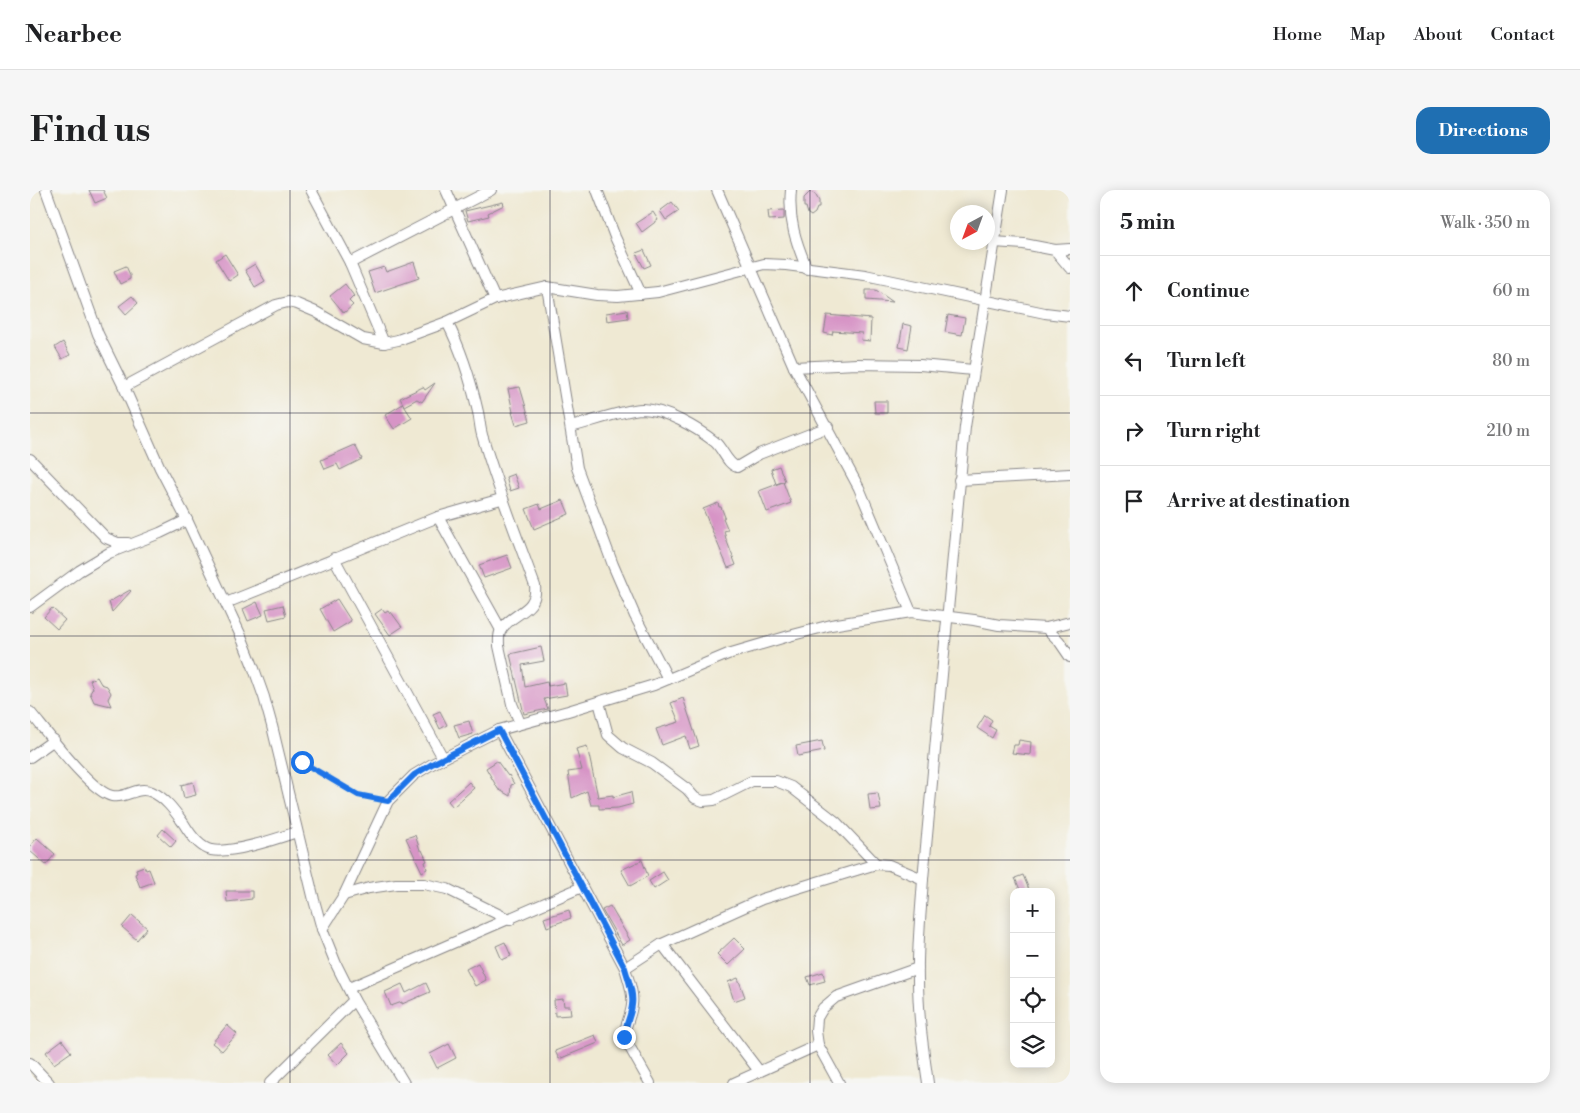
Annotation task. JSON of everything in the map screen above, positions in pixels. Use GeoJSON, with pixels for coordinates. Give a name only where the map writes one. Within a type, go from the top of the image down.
{"type":"FeatureCollection","features":[{"type":"Feature","properties":{"kind":"street"},"geometry":{"type":"LineString","coordinates":[[46,190],[98,334],[160,468],[226,603],[256,674],[280,758],[322,929],[336,964],[354,1000],[404,1083]]}},
{"type":"Feature","properties":{"kind":"street"},"geometry":{"type":"LineString","coordinates":[[311,190],[350,263],[384,344]]}},
{"type":"Feature","properties":{"kind":"street"},"geometry":{"type":"LineString","coordinates":[[446,190],[495,299]]}},
{"type":"Feature","properties":{"kind":"street"},"geometry":{"type":"LineString","coordinates":[[350,263],[491,190]]}},
{"type":"Feature","properties":{"kind":"street"},"geometry":{"type":"LineString","coordinates":[[597,190],[615,237],[641,294]]}},
{"type":"Feature","properties":{"kind":"street"},"geometry":{"type":"LineString","coordinates":[[717,190],[794,367],[828,427],[859,488],[911,612]]}},
{"type":"Feature","properties":{"kind":"street"},"geometry":{"type":"LineString","coordinates":[[791,190],[790,204],[795,238],[808,269]]}},
{"type":"Feature","properties":{"kind":"street"},"geometry":{"type":"LineString","coordinates":[[995,236],[1003,190]]}},
{"type":"Feature","properties":{"kind":"street"},"geometry":{"type":"LineString","coordinates":[[995,242],[1024,244],[1055,250],[1070,249]]}},
{"type":"Feature","properties":{"kind":"street"},"geometry":{"type":"LineString","coordinates":[[928,1083],[920,1034],[918,968],[923,879],[959,480],[973,370],[993,250]]}},
{"type":"Feature","properties":{"kind":"street"},"geometry":{"type":"LineString","coordinates":[[1055,250],[1070,268]]}},
{"type":"Feature","properties":{"kind":"street"},"geometry":{"type":"LineString","coordinates":[[124,387],[276,305],[288,302],[316,312],[363,339],[384,344],[448,322],[495,299],[546,287],[597,295],[641,294],[658,292],[764,264],[865,275],[1044,313],[1070,316]]}},
{"type":"Feature","properties":{"kind":"street"},"geometry":{"type":"LineString","coordinates":[[546,287],[577,468],[613,565],[668,679]]}},
{"type":"Feature","properties":{"kind":"street"},"geometry":{"type":"LineString","coordinates":[[448,322],[466,366],[479,415],[482,436],[501,499],[535,586],[536,596],[533,602],[512,619],[501,630],[499,636],[499,646],[512,704],[520,724]]}},
{"type":"Feature","properties":{"kind":"street"},"geometry":{"type":"LineString","coordinates":[[794,367],[857,364],[920,365],[973,370]]}},
{"type":"Feature","properties":{"kind":"street"},"geometry":{"type":"LineString","coordinates":[[571,427],[641,409],[658,412],[677,419],[713,441],[732,464],[737,467],[759,454],[828,427]]}},
{"type":"Feature","properties":{"kind":"street"},"geometry":{"type":"LineString","coordinates":[[30,458],[106,538],[118,543],[131,543]]}},
{"type":"Feature","properties":{"kind":"street"},"geometry":{"type":"LineString","coordinates":[[959,480],[1070,474]]}},
{"type":"Feature","properties":{"kind":"street"},"geometry":{"type":"LineString","coordinates":[[226,603],[438,517],[501,499]]}},
{"type":"Feature","properties":{"kind":"street"},"geometry":{"type":"LineString","coordinates":[[438,517],[501,630]]}},
{"type":"Feature","properties":{"kind":"street"},"geometry":{"type":"LineString","coordinates":[[30,607],[79,571],[109,553],[187,520]]}},
{"type":"Feature","properties":{"kind":"street"},"geometry":{"type":"LineString","coordinates":[[334,558],[443,758]]}},
{"type":"Feature","properties":{"kind":"street"},"geometry":{"type":"LineString","coordinates":[[322,929],[344,895],[388,801],[414,775],[499,730],[599,702],[668,679],[728,654],[831,625],[911,612],[999,625],[1046,628],[1070,622]]}},
{"type":"Feature","properties":{"kind":"street"},"geometry":{"type":"LineString","coordinates":[[1046,628],[1060,641],[1070,657]]}},
{"type":"Feature","properties":{"kind":"street"},"geometry":{"type":"LineString","coordinates":[[599,702],[608,735],[623,748],[652,763],[680,784],[694,798],[703,801],[714,800],[752,780],[776,781],[791,787],[836,822],[876,864]]}},
{"type":"Feature","properties":{"kind":"street"},"geometry":{"type":"LineString","coordinates":[[30,712],[83,775],[100,790],[111,796],[124,796],[143,789],[153,792],[176,812],[197,841],[210,850],[258,844],[297,832]]}},
{"type":"Feature","properties":{"kind":"street"},"geometry":{"type":"LineString","coordinates":[[499,730],[625,968],[632,993],[632,1004],[624,1029],[624,1037],[650,1083]]}},
{"type":"Feature","properties":{"kind":"street"},"geometry":{"type":"LineString","coordinates":[[30,757],[54,740]]}},
{"type":"Feature","properties":{"kind":"street"},"geometry":{"type":"LineString","coordinates":[[625,968],[662,944],[762,899],[876,864],[889,865],[923,879]]}},
{"type":"Feature","properties":{"kind":"street"},"geometry":{"type":"LineString","coordinates":[[344,895],[396,884],[424,884],[447,889],[510,920]]}},
{"type":"Feature","properties":{"kind":"street"},"geometry":{"type":"LineString","coordinates":[[349,988],[448,944],[510,920],[582,887]]}},
{"type":"Feature","properties":{"kind":"street"},"geometry":{"type":"LineString","coordinates":[[662,944],[759,1071]]}},
{"type":"Feature","properties":{"kind":"street"},"geometry":{"type":"LineString","coordinates":[[839,1083],[818,1045],[817,1018],[823,1008],[836,997],[918,968]]}},
{"type":"Feature","properties":{"kind":"street"},"geometry":{"type":"LineString","coordinates":[[270,1083],[354,1000]]}},
{"type":"Feature","properties":{"kind":"street"},"geometry":{"type":"LineString","coordinates":[[734,1083],[818,1045]]}},
{"type":"Feature","properties":{"kind":"street"},"geometry":{"type":"LineString","coordinates":[[30,1063],[49,1083]]}},
{"type":"Feature","properties":{"kind":"path"},"geometry":{"type":"LineString","coordinates":[[280,758],[285,757],[302,762],[358,795],[388,801]]}},
{"type":"Feature","properties":{"kind":"building"},"geometry":{"type":"Polygon","coordinates":[[[89,190],[103,190],[107,198],[95,203],[89,190]]]}},
{"type":"Feature","properties":{"kind":"building"},"geometry":{"type":"Polygon","coordinates":[[[810,192],[815,194],[819,201],[819,208],[811,216],[808,214],[806,207],[804,207],[804,198],[810,192]]]}},
{"type":"Feature","properties":{"kind":"building"},"geometry":{"type":"Polygon","coordinates":[[[503,202],[504,205],[488,213],[489,216],[468,221],[465,211],[503,202]]]}},
{"type":"Feature","properties":{"kind":"building"},"geometry":{"type":"Polygon","coordinates":[[[672,202],[679,211],[666,220],[660,211],[672,202]]]}},
{"type":"Feature","properties":{"kind":"building"},"geometry":{"type":"Polygon","coordinates":[[[784,210],[784,219],[769,220],[768,211],[784,210]]]}},
{"type":"Feature","properties":{"kind":"building"},"geometry":{"type":"Polygon","coordinates":[[[653,212],[658,220],[642,232],[636,223],[653,212]]]}},
{"type":"Feature","properties":{"kind":"building"},"geometry":{"type":"Polygon","coordinates":[[[644,250],[651,265],[644,268],[636,253],[644,250]]]}},
{"type":"Feature","properties":{"kind":"building"},"geometry":{"type":"Polygon","coordinates":[[[225,254],[238,275],[229,281],[216,260],[225,254]]]}},
{"type":"Feature","properties":{"kind":"building"},"geometry":{"type":"Polygon","coordinates":[[[414,262],[419,278],[375,293],[368,272],[384,267],[386,272],[414,262]]]}},
{"type":"Feature","properties":{"kind":"building"},"geometry":{"type":"Polygon","coordinates":[[[255,264],[265,281],[255,287],[245,270],[255,264]]]}},
{"type":"Feature","properties":{"kind":"building"},"geometry":{"type":"Polygon","coordinates":[[[126,266],[130,279],[120,284],[114,271],[126,266]]]}},
{"type":"Feature","properties":{"kind":"building"},"geometry":{"type":"Polygon","coordinates":[[[345,284],[354,296],[349,301],[353,305],[344,313],[330,296],[345,284]]]}},
{"type":"Feature","properties":{"kind":"building"},"geometry":{"type":"Polygon","coordinates":[[[866,290],[876,290],[893,302],[866,300],[866,290]]]}},
{"type":"Feature","properties":{"kind":"building"},"geometry":{"type":"Polygon","coordinates":[[[132,296],[138,303],[126,314],[119,306],[132,296]]]}},
{"type":"Feature","properties":{"kind":"building"},"geometry":{"type":"Polygon","coordinates":[[[627,310],[628,318],[607,321],[606,313],[627,310]]]}},
{"type":"Feature","properties":{"kind":"building"},"geometry":{"type":"Polygon","coordinates":[[[827,315],[871,319],[870,341],[861,340],[862,333],[833,331],[832,335],[824,333],[827,315]]]}},
{"type":"Feature","properties":{"kind":"building"},"geometry":{"type":"Polygon","coordinates":[[[948,315],[965,318],[962,335],[945,332],[948,315]]]}},
{"type":"Feature","properties":{"kind":"building"},"geometry":{"type":"Polygon","coordinates":[[[903,324],[912,326],[908,349],[899,347],[903,324]]]}},
{"type":"Feature","properties":{"kind":"building"},"geometry":{"type":"Polygon","coordinates":[[[63,342],[70,355],[62,359],[55,347],[63,342]]]}},
{"type":"Feature","properties":{"kind":"building"},"geometry":{"type":"Polygon","coordinates":[[[435,383],[422,402],[417,399],[404,406],[400,398],[423,387],[425,390],[435,383]]]}},
{"type":"Feature","properties":{"kind":"building"},"geometry":{"type":"Polygon","coordinates":[[[520,387],[530,421],[516,425],[508,389],[520,387]]]}},
{"type":"Feature","properties":{"kind":"building"},"geometry":{"type":"Polygon","coordinates":[[[874,401],[887,401],[887,413],[875,413],[874,401]]]}},
{"type":"Feature","properties":{"kind":"building"},"geometry":{"type":"Polygon","coordinates":[[[403,404],[412,418],[394,429],[385,415],[403,404]]]}},
{"type":"Feature","properties":{"kind":"building"},"geometry":{"type":"Polygon","coordinates":[[[355,445],[362,459],[340,470],[337,464],[325,469],[321,460],[355,445]]]}},
{"type":"Feature","properties":{"kind":"building"},"geometry":{"type":"Polygon","coordinates":[[[779,466],[785,481],[776,484],[771,469],[779,466]]]}},
{"type":"Feature","properties":{"kind":"building"},"geometry":{"type":"Polygon","coordinates":[[[514,474],[519,488],[510,491],[506,477],[514,474]]]}},
{"type":"Feature","properties":{"kind":"building"},"geometry":{"type":"Polygon","coordinates":[[[783,482],[791,503],[767,512],[759,491],[783,482]]]}},
{"type":"Feature","properties":{"kind":"building"},"geometry":{"type":"Polygon","coordinates":[[[563,500],[569,514],[534,529],[526,509],[539,504],[541,509],[563,500]]]}},
{"type":"Feature","properties":{"kind":"building"},"geometry":{"type":"Polygon","coordinates":[[[718,503],[725,517],[723,518],[728,530],[724,531],[736,565],[728,568],[703,509],[718,503]]]}},
{"type":"Feature","properties":{"kind":"building"},"geometry":{"type":"Polygon","coordinates":[[[507,555],[512,568],[484,578],[479,565],[507,555]]]}},
{"type":"Feature","properties":{"kind":"building"},"geometry":{"type":"Polygon","coordinates":[[[131,591],[112,612],[109,602],[131,591]]]}},
{"type":"Feature","properties":{"kind":"building"},"geometry":{"type":"Polygon","coordinates":[[[337,599],[351,621],[333,632],[320,609],[337,599]]]}},
{"type":"Feature","properties":{"kind":"building"},"geometry":{"type":"Polygon","coordinates":[[[257,602],[263,615],[248,621],[243,609],[257,602]]]}},
{"type":"Feature","properties":{"kind":"building"},"geometry":{"type":"Polygon","coordinates":[[[283,605],[286,616],[269,620],[266,609],[283,605]]]}},
{"type":"Feature","properties":{"kind":"building"},"geometry":{"type":"Polygon","coordinates":[[[52,608],[65,620],[57,629],[44,617],[52,608]]]}},
{"type":"Feature","properties":{"kind":"building"},"geometry":{"type":"Polygon","coordinates":[[[382,609],[385,613],[388,611],[390,614],[391,612],[402,627],[390,635],[375,614],[382,609]]]}},
{"type":"Feature","properties":{"kind":"building"},"geometry":{"type":"Polygon","coordinates":[[[541,647],[544,661],[522,665],[525,687],[547,682],[548,686],[565,683],[567,695],[544,699],[548,709],[524,714],[510,654],[541,647]]]}},
{"type":"Feature","properties":{"kind":"building"},"geometry":{"type":"Polygon","coordinates":[[[97,677],[101,684],[107,686],[111,693],[108,699],[111,706],[94,702],[90,693],[93,688],[90,680],[97,677]]]}},
{"type":"Feature","properties":{"kind":"building"},"geometry":{"type":"Polygon","coordinates":[[[683,698],[699,746],[690,749],[686,736],[662,745],[656,729],[679,722],[671,703],[683,698]]]}},
{"type":"Feature","properties":{"kind":"building"},"geometry":{"type":"Polygon","coordinates":[[[440,711],[447,725],[440,729],[433,714],[440,711]]]}},
{"type":"Feature","properties":{"kind":"building"},"geometry":{"type":"Polygon","coordinates":[[[985,715],[992,720],[989,726],[996,730],[992,738],[977,728],[985,715]]]}},
{"type":"Feature","properties":{"kind":"building"},"geometry":{"type":"Polygon","coordinates":[[[469,721],[473,734],[459,738],[454,725],[469,721]]]}},
{"type":"Feature","properties":{"kind":"building"},"geometry":{"type":"Polygon","coordinates":[[[1019,740],[1031,742],[1030,755],[1012,753],[1014,745],[1018,745],[1019,740]]]}},
{"type":"Feature","properties":{"kind":"building"},"geometry":{"type":"Polygon","coordinates":[[[822,741],[824,751],[798,756],[796,746],[822,741]]]}},
{"type":"Feature","properties":{"kind":"building"},"geometry":{"type":"Polygon","coordinates":[[[587,746],[598,797],[613,795],[613,797],[631,792],[633,804],[618,808],[599,809],[599,805],[591,805],[587,791],[572,798],[568,772],[582,770],[576,749],[587,746]]]}},
{"type":"Feature","properties":{"kind":"building"},"geometry":{"type":"Polygon","coordinates":[[[497,761],[514,784],[511,785],[510,796],[498,789],[486,768],[497,761]]]}},
{"type":"Feature","properties":{"kind":"building"},"geometry":{"type":"Polygon","coordinates":[[[193,782],[196,795],[184,798],[181,785],[193,782]]]}},
{"type":"Feature","properties":{"kind":"building"},"geometry":{"type":"Polygon","coordinates":[[[469,782],[474,788],[453,807],[448,801],[469,782]]]}},
{"type":"Feature","properties":{"kind":"building"},"geometry":{"type":"Polygon","coordinates":[[[878,793],[881,809],[870,810],[868,794],[878,793]]]}},
{"type":"Feature","properties":{"kind":"building"},"geometry":{"type":"Polygon","coordinates":[[[163,829],[176,841],[171,847],[158,835],[163,829]]]}},
{"type":"Feature","properties":{"kind":"building"},"geometry":{"type":"Polygon","coordinates":[[[415,835],[420,850],[422,850],[427,861],[425,862],[427,869],[422,872],[406,838],[415,835]]]}},
{"type":"Feature","properties":{"kind":"building"},"geometry":{"type":"Polygon","coordinates":[[[37,838],[55,854],[46,865],[30,851],[30,846],[37,838]]]}},
{"type":"Feature","properties":{"kind":"building"},"geometry":{"type":"Polygon","coordinates":[[[642,860],[648,876],[630,886],[621,870],[642,860]]]}},
{"type":"Feature","properties":{"kind":"building"},"geometry":{"type":"Polygon","coordinates":[[[144,866],[146,870],[149,869],[154,882],[140,887],[135,874],[137,873],[136,869],[144,866]]]}},
{"type":"Feature","properties":{"kind":"building"},"geometry":{"type":"Polygon","coordinates":[[[663,872],[668,880],[654,889],[649,881],[663,872]]]}},
{"type":"Feature","properties":{"kind":"building"},"geometry":{"type":"Polygon","coordinates":[[[1023,875],[1028,888],[1019,888],[1015,878],[1023,875]]]}},
{"type":"Feature","properties":{"kind":"building"},"geometry":{"type":"Polygon","coordinates":[[[226,891],[252,891],[252,899],[227,902],[226,891]]]}},
{"type":"Feature","properties":{"kind":"building"},"geometry":{"type":"Polygon","coordinates":[[[610,906],[630,940],[622,945],[602,910],[610,906]]]}},
{"type":"Feature","properties":{"kind":"building"},"geometry":{"type":"Polygon","coordinates":[[[569,910],[571,918],[547,927],[544,918],[569,910]]]}},
{"type":"Feature","properties":{"kind":"building"},"geometry":{"type":"Polygon","coordinates":[[[132,915],[147,928],[137,940],[122,927],[132,915]]]}},
{"type":"Feature","properties":{"kind":"building"},"geometry":{"type":"Polygon","coordinates":[[[734,938],[745,949],[728,965],[717,954],[734,938]]]}},
{"type":"Feature","properties":{"kind":"building"},"geometry":{"type":"Polygon","coordinates":[[[505,942],[511,956],[502,960],[496,946],[505,942]]]}},
{"type":"Feature","properties":{"kind":"building"},"geometry":{"type":"Polygon","coordinates":[[[478,963],[486,980],[475,986],[466,969],[478,963]]]}},
{"type":"Feature","properties":{"kind":"building"},"geometry":{"type":"Polygon","coordinates":[[[823,972],[825,981],[810,985],[807,977],[823,972]]]}},
{"type":"Feature","properties":{"kind":"building"},"geometry":{"type":"Polygon","coordinates":[[[738,978],[745,997],[734,1001],[728,982],[738,978]]]}},
{"type":"Feature","properties":{"kind":"building"},"geometry":{"type":"Polygon","coordinates":[[[426,983],[430,992],[402,1004],[402,1002],[391,1006],[385,992],[402,984],[406,993],[426,983]]]}},
{"type":"Feature","properties":{"kind":"building"},"geometry":{"type":"Polygon","coordinates":[[[563,999],[564,1006],[570,1006],[571,1015],[555,1016],[554,1000],[563,999]]]}},
{"type":"Feature","properties":{"kind":"building"},"geometry":{"type":"Polygon","coordinates":[[[227,1025],[237,1034],[222,1051],[212,1043],[227,1025]]]}},
{"type":"Feature","properties":{"kind":"building"},"geometry":{"type":"Polygon","coordinates":[[[595,1035],[598,1043],[559,1059],[555,1051],[595,1035]]]}},
{"type":"Feature","properties":{"kind":"building"},"geometry":{"type":"Polygon","coordinates":[[[62,1040],[71,1052],[54,1064],[46,1052],[62,1040]]]}},
{"type":"Feature","properties":{"kind":"building"},"geometry":{"type":"Polygon","coordinates":[[[341,1043],[349,1053],[337,1065],[328,1055],[341,1043]]]}},
{"type":"Feature","properties":{"kind":"building"},"geometry":{"type":"Polygon","coordinates":[[[449,1044],[456,1058],[437,1068],[430,1054],[449,1044]]]}},
{"type":"Feature","properties":{"kind":"route"},"geometry":{"type":"LineString","coordinates":[[302,762],[358,795],[388,801],[414,775],[499,730],[625,968],[632,993],[632,1004],[624,1029],[624,1037]]}}]}
